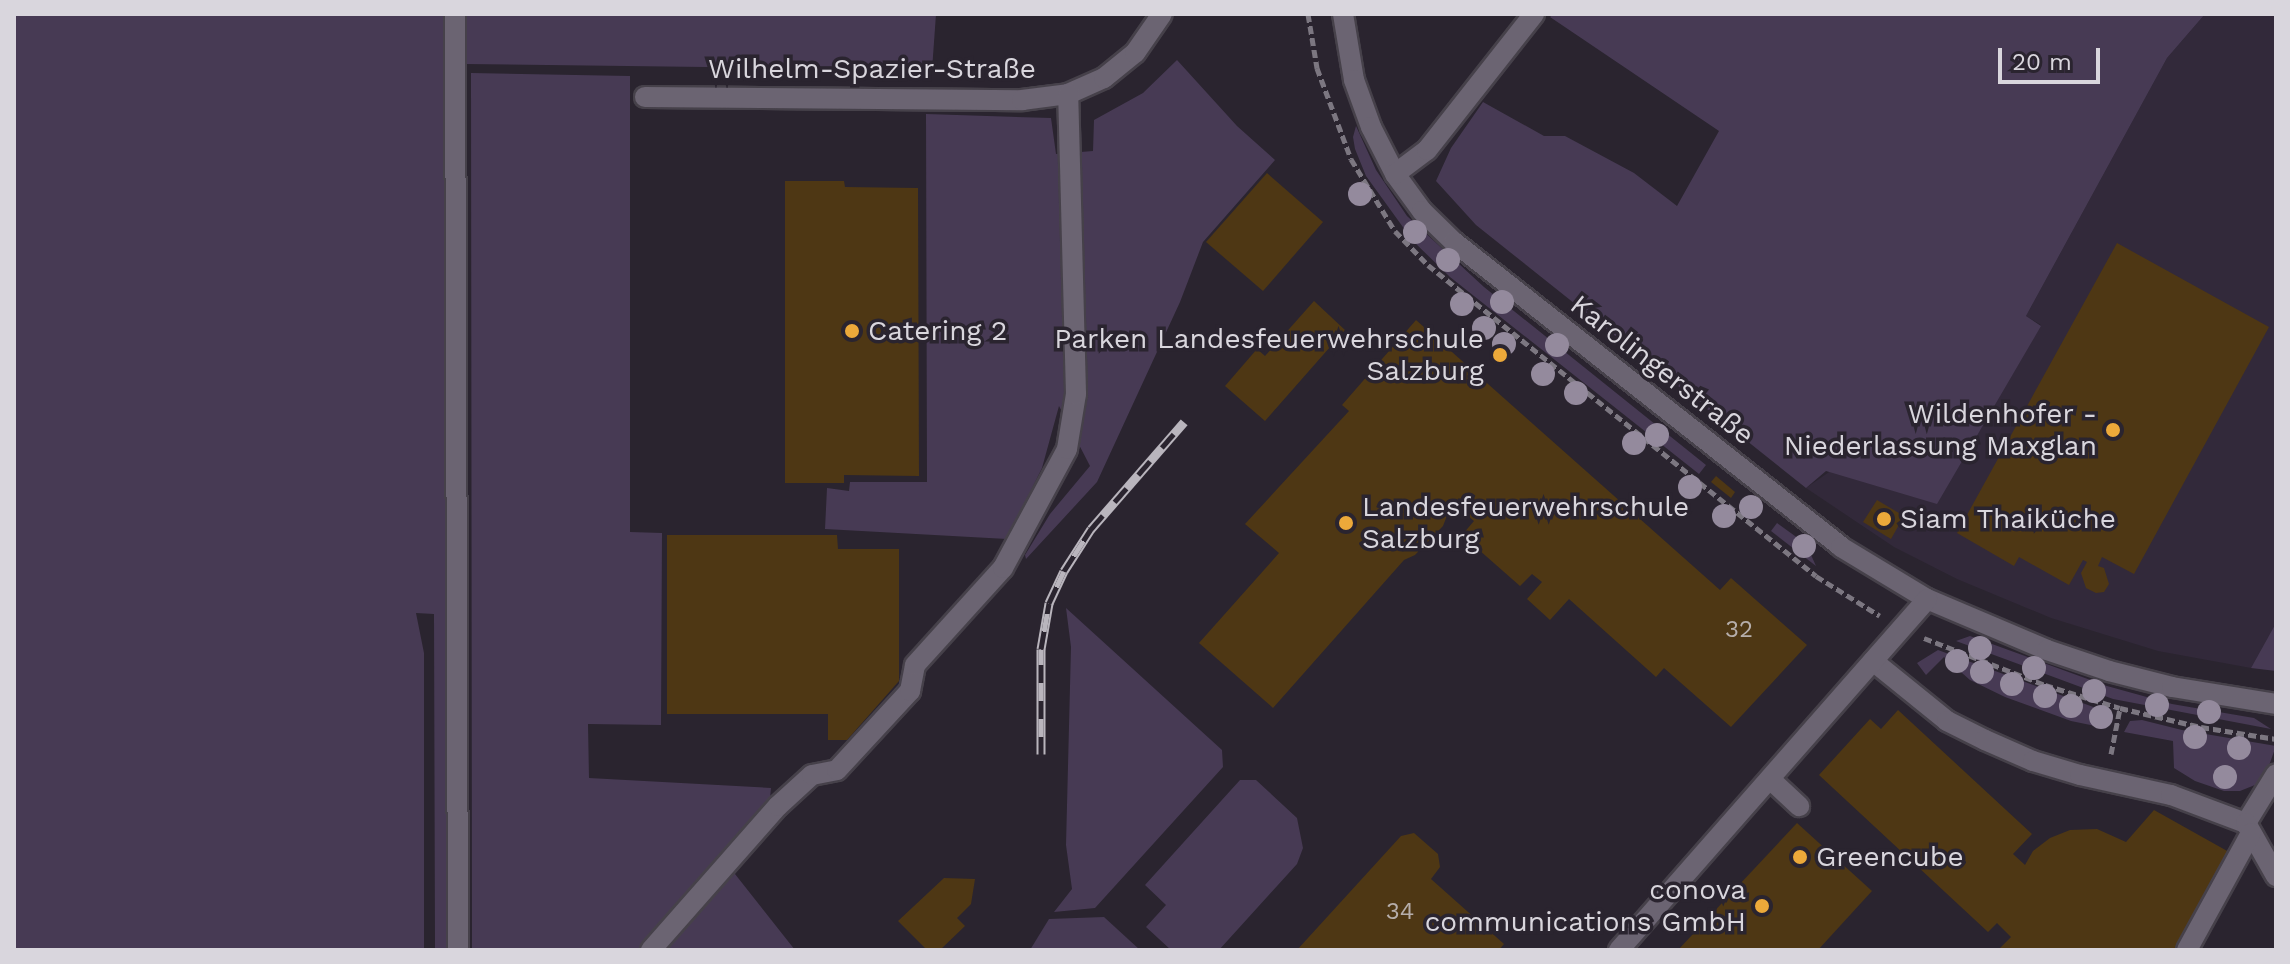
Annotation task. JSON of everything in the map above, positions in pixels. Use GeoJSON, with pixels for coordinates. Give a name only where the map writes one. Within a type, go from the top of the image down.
{"type":"FeatureCollection","features":[{"type":"Feature","properties":{"kind":"street"},"geometry":{"type":"LineString","coordinates":[[455,14],[458,950]]}},
{"type":"Feature","properties":{"kind":"street","name":"Wilhelm-Spazier-Straße"},"geometry":{"type":"LineString","coordinates":[[645,97],[1022,100],[1068,94],[1104,78],[1135,53],[1162,14]]}},
{"type":"Feature","properties":{"kind":"street","name":"Karolingerstraße"},"geometry":{"type":"LineString","coordinates":[[1343,14],[1354,80],[1371,127],[1395,174],[1422,211],[1454,242],[1841,547],[1927,599],[2047,650],[2109,671],[2172,687],[2276,704]]}},
{"type":"Feature","properties":{"kind":"street"},"geometry":{"type":"LineString","coordinates":[[1395,174],[1427,150],[1534,14]]}},
{"type":"Feature","properties":{"kind":"street"},"geometry":{"type":"LineString","coordinates":[[651,950],[778,806],[812,775],[837,770],[910,691],[915,665],[1003,568],[1067,449],[1076,394],[1068,94]]}},
{"type":"Feature","properties":{"kind":"street"},"geometry":{"type":"LineString","coordinates":[[1619,950],[1927,599]]}},
{"type":"Feature","properties":{"kind":"street"},"geometry":{"type":"LineString","coordinates":[[1873,661],[1947,721],[2033,761],[2171,795],[2248,828],[2276,876]]}},
{"type":"Feature","properties":{"kind":"street"},"geometry":{"type":"LineString","coordinates":[[2187,950],[2276,774]]}},
{"type":"Feature","properties":{"kind":"street"},"geometry":{"type":"LineString","coordinates":[[1770,779],[1799,806]]}},
{"type":"Feature","properties":{"kind":"path"},"geometry":{"type":"LineString","coordinates":[[2105,780],[2120,708]]}},
{"type":"Feature","properties":{"kind":"shaded area"},"geometry":{"type":"Polygon","coordinates":[[[14,14],[444,14],[449,950],[435,950],[434,614],[416,613],[424,653],[424,950],[14,950],[14,14]]]}},
{"type":"Feature","properties":{"kind":"shaded area"},"geometry":{"type":"Polygon","coordinates":[[[465,14],[936,14],[932,70],[465,64],[465,14]]]}},
{"type":"Feature","properties":{"kind":"shaded area"},"geometry":{"type":"Polygon","coordinates":[[[1553,14],[2205,14],[2167,58],[2026,316],[2041,326],[1937,504],[1826,471],[1806,488],[1476,225],[1436,181],[1451,148],[1483,102],[1544,136],[1565,136],[1634,173],[1677,206],[1719,131],[1550,17],[1553,14]]]}},
{"type":"Feature","properties":{"kind":"shaded area"},"geometry":{"type":"Polygon","coordinates":[[[2205,14],[2276,14],[2276,623],[2251,668],[2158,651],[2051,618],[1957,579],[1894,547],[1806,488],[2041,325],[2026,316],[2167,58],[2205,14]]]}},
{"type":"Feature","properties":{"kind":"shaded area"},"geometry":{"type":"Polygon","coordinates":[[[1177,60],[1237,126],[1275,160],[1203,242],[1180,302],[1097,482],[1026,559],[1025,555],[1050,514],[1090,466],[1059,406],[1042,468],[1007,539],[825,529],[827,488],[849,491],[850,482],[927,482],[926,114],[1051,118],[1056,154],[1093,151],[1094,120],[1143,93],[1177,60]]]}},
{"type":"Feature","properties":{"kind":"shaded area"},"geometry":{"type":"Polygon","coordinates":[[[471,73],[630,76],[630,532],[662,533],[661,725],[588,724],[589,778],[771,788],[770,798],[720,855],[795,950],[472,950],[471,73]]]}},
{"type":"Feature","properties":{"kind":"shaded area"},"geometry":{"type":"Polygon","coordinates":[[[1356,126],[1376,170],[1407,216],[1484,287],[1706,465],[1699,474],[1450,277],[1413,241],[1366,176],[1355,149],[1353,137],[1356,126]]]}},
{"type":"Feature","properties":{"kind":"shaded area"},"geometry":{"type":"Polygon","coordinates":[[[1777,523],[1806,544],[1816,566],[1771,531],[1777,523]]]}},
{"type":"Feature","properties":{"kind":"shaded area"},"geometry":{"type":"Polygon","coordinates":[[[1066,608],[1222,750],[1223,767],[1095,908],[1054,912],[1072,889],[1066,845],[1071,647],[1066,608]]]}},
{"type":"Feature","properties":{"kind":"shaded area"},"geometry":{"type":"Polygon","coordinates":[[[2276,623],[2276,671],[2251,668],[2276,623]]]}},
{"type":"Feature","properties":{"kind":"shaded area"},"geometry":{"type":"Polygon","coordinates":[[[1970,636],[2107,686],[2172,704],[2254,718],[2271,729],[2113,699],[1956,641],[1970,636]]]}},
{"type":"Feature","properties":{"kind":"shaded area"},"geometry":{"type":"Polygon","coordinates":[[[1938,650],[2107,712],[2105,728],[2071,721],[2005,697],[1970,680],[1944,657],[1926,675],[1917,663],[1938,650]]]}},
{"type":"Feature","properties":{"kind":"shaded area"},"geometry":{"type":"Polygon","coordinates":[[[2142,720],[2276,746],[2266,774],[2255,785],[2240,791],[2224,791],[2195,781],[2174,768],[2173,741],[2124,732],[2130,721],[2142,720]]]}},
{"type":"Feature","properties":{"kind":"shaded area"},"geometry":{"type":"Polygon","coordinates":[[[1240,780],[1256,780],[1297,818],[1303,848],[1297,864],[1219,950],[1171,950],[1146,927],[1166,905],[1145,885],[1240,780]]]}},
{"type":"Feature","properties":{"kind":"shaded area"},"geometry":{"type":"Polygon","coordinates":[[[1104,917],[1140,950],[1030,950],[1049,919],[1104,917]]]}},
{"type":"Feature","properties":{"kind":"building"},"geometry":{"type":"Polygon","coordinates":[[[1267,173],[1323,222],[1263,291],[1206,242],[1267,173]]]}},
{"type":"Feature","properties":{"kind":"building","name":"Catering 2"},"geometry":{"type":"Polygon","coordinates":[[[785,181],[844,181],[845,187],[918,188],[919,476],[844,475],[844,483],[785,483],[785,181]]]}},
{"type":"Feature","properties":{"kind":"building","name":"Wildenhofer - Niederlassung Maxglan"},"geometry":{"type":"Polygon","coordinates":[[[2117,243],[2269,327],[2134,574],[2102,557],[2098,566],[2104,568],[2109,584],[2104,592],[2096,593],[2086,588],[2081,573],[2087,562],[2083,560],[2069,585],[2019,557],[2014,566],[1957,533],[2117,243]]]}},
{"type":"Feature","properties":{"kind":"building"},"geometry":{"type":"Polygon","coordinates":[[[1314,301],[1345,330],[1265,421],[1225,386],[1257,349],[1265,356],[1314,301]]]}},
{"type":"Feature","properties":{"kind":"building","name":"Landesfeuerwehrschule Salzburg"},"geometry":{"type":"Polygon","coordinates":[[[1416,320],[1720,590],[1731,578],[1807,645],[1731,727],[1664,668],[1656,677],[1569,599],[1550,620],[1527,599],[1542,582],[1532,574],[1520,586],[1462,535],[1474,521],[1452,503],[1443,526],[1415,555],[1404,560],[1273,708],[1199,643],[1279,553],[1245,524],[1349,411],[1342,405],[1416,320]]]}},
{"type":"Feature","properties":{"kind":"building"},"geometry":{"type":"Polygon","coordinates":[[[1716,476],[1735,492],[1731,498],[1711,482],[1716,476]]]}},
{"type":"Feature","properties":{"kind":"building","name":"Siam Thaiküche"},"geometry":{"type":"Polygon","coordinates":[[[1877,500],[1904,516],[1891,539],[1863,522],[1877,500]]]}},
{"type":"Feature","properties":{"kind":"building"},"geometry":{"type":"Polygon","coordinates":[[[667,535],[837,535],[838,549],[899,549],[899,681],[847,740],[828,740],[828,714],[667,714],[667,535]]]}},
{"type":"Feature","properties":{"kind":"building"},"geometry":{"type":"Polygon","coordinates":[[[1898,710],[2032,834],[2013,854],[2025,865],[2033,851],[2050,838],[2070,830],[2097,829],[2126,842],[2154,810],[2229,852],[2176,950],[1998,950],[2011,937],[1997,923],[1988,932],[1819,775],[1870,719],[1881,729],[1898,710]]]}},
{"type":"Feature","properties":{"kind":"building","name":"Greencube"},"geometry":{"type":"Polygon","coordinates":[[[1797,823],[1872,891],[1818,950],[1678,950],[1797,823]]]}},
{"type":"Feature","properties":{"kind":"building"},"geometry":{"type":"Polygon","coordinates":[[[1414,833],[1438,854],[1440,867],[1431,879],[1504,944],[1499,950],[1297,950],[1401,836],[1414,833]]]}},
{"type":"Feature","properties":{"kind":"building"},"geometry":{"type":"Polygon","coordinates":[[[944,878],[975,879],[971,904],[957,918],[965,926],[940,950],[927,950],[898,921],[944,878]]]}},
{"type":"Feature","properties":{"kind":"railway"},"geometry":{"type":"LineString","coordinates":[[1041,754],[1041,649],[1049,603],[1064,571],[1091,529],[1184,422]]}},
{"type":"Feature","properties":{"kind":"place","name":"Catering 2"},"geometry":{"type":"Point","coordinates":[852,331]}},
{"type":"Feature","properties":{"kind":"place","name":"Parken Landesfeuerwehrschule Salzburg"},"geometry":{"type":"Point","coordinates":[1500,355]}},
{"type":"Feature","properties":{"kind":"place","name":"Wildenhofer - Niederlassung Maxglan"},"geometry":{"type":"Point","coordinates":[2113,430]}},
{"type":"Feature","properties":{"kind":"place","name":"Siam Thaiküche"},"geometry":{"type":"Point","coordinates":[1884,519]}},
{"type":"Feature","properties":{"kind":"place","name":"Landesfeuerwehrschule Salzburg"},"geometry":{"type":"Point","coordinates":[1346,523]}},
{"type":"Feature","properties":{"kind":"place","name":"Greencube"},"geometry":{"type":"Point","coordinates":[1800,857]}},
{"type":"Feature","properties":{"kind":"place","name":"conova communications GmbH"},"geometry":{"type":"Point","coordinates":[1762,906]}}]}
